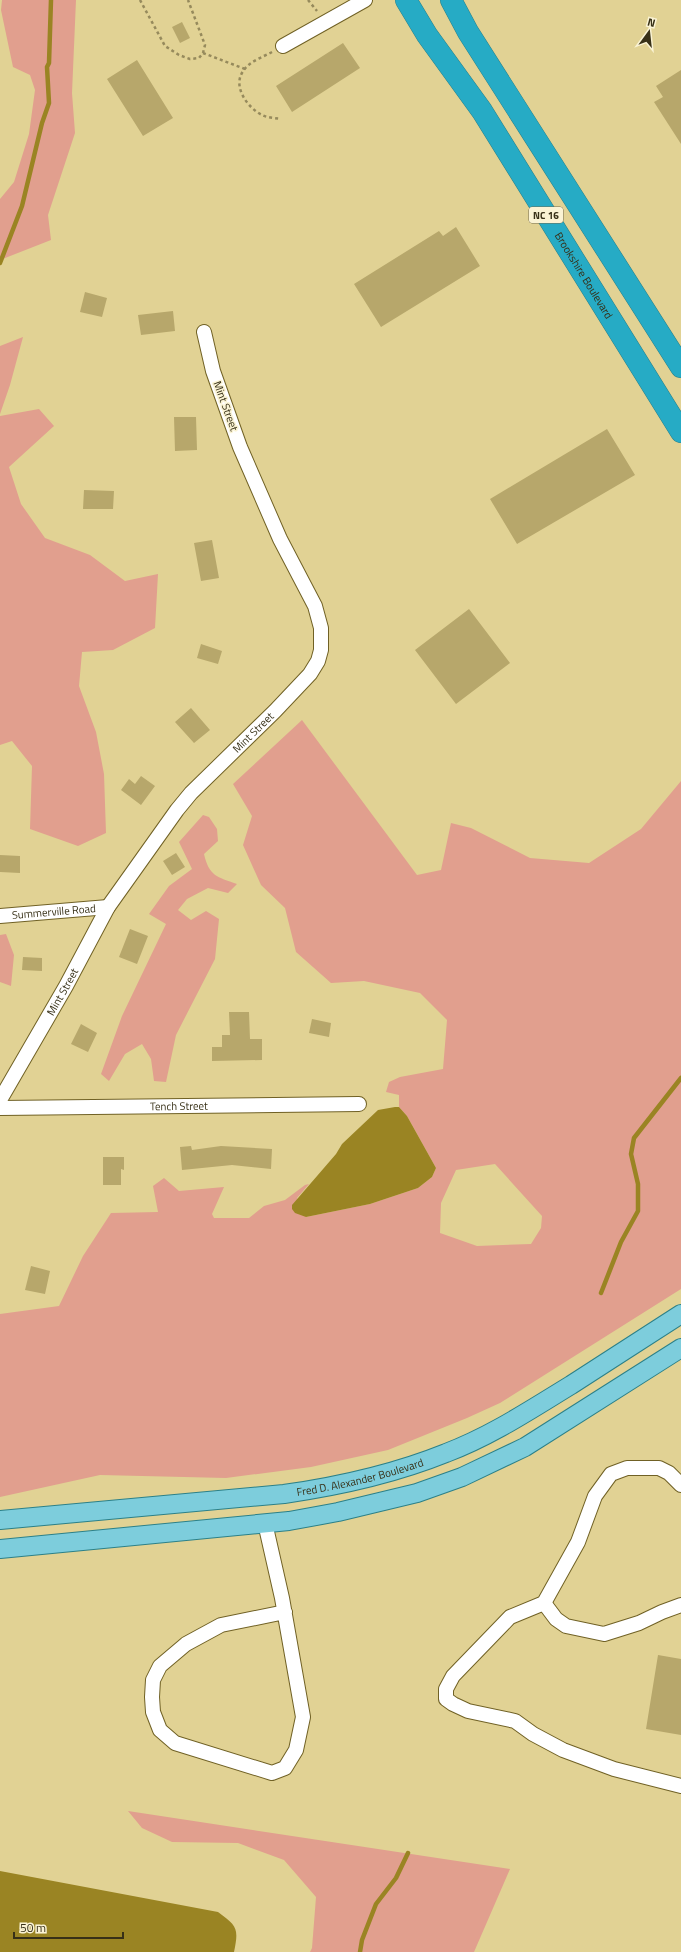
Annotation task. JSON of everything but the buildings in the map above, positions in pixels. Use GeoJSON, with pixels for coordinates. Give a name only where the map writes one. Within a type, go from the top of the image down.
{"type":"FeatureCollection","features":[{"type":"Feature","properties":{"kind":"highway","name":"Brookshire Boulevard"},"geometry":{"type":"LineString","coordinates":[[406,0],[427,34],[482,112],[681,432]]}},
{"type":"Feature","properties":{"kind":"highway","name":"NC 16"},"geometry":{"type":"LineString","coordinates":[[451,0],[468,32],[681,367]]}},
{"type":"Feature","properties":{"kind":"main road","name":"Fred D. Alexander Boulevard"},"geometry":{"type":"LineString","coordinates":[[0,1520],[248,1498],[326,1488],[408,1467],[447,1453],[494,1431],[525,1414],[681,1314]]}},
{"type":"Feature","properties":{"kind":"main road"},"geometry":{"type":"LineString","coordinates":[[0,1549],[265,1523],[338,1512],[380,1503],[462,1477],[525,1447],[681,1348]]}},
{"type":"Feature","properties":{"kind":"main road"},"geometry":{"type":"LineString","coordinates":[[125,1508],[129,1536]]}},
{"type":"Feature","properties":{"kind":"street"},"geometry":{"type":"LineString","coordinates":[[283,46],[364,0]]}},
{"type":"Feature","properties":{"kind":"street","name":"Mint Street"},"geometry":{"type":"LineString","coordinates":[[0,1100],[66,986],[108,907],[190,793],[275,711],[310,674],[318,661],[321,650],[322,628],[315,606],[280,539],[240,447],[213,371],[204,332]]}},
{"type":"Feature","properties":{"kind":"street","name":"Summerville Road"},"geometry":{"type":"LineString","coordinates":[[0,916],[108,907]]}},
{"type":"Feature","properties":{"kind":"street","name":"Tench Street"},"geometry":{"type":"LineString","coordinates":[[0,1108],[359,1104]]}},
{"type":"Feature","properties":{"kind":"street"},"geometry":{"type":"LineString","coordinates":[[681,1485],[669,1473],[659,1468],[627,1468],[611,1474],[595,1496],[578,1542],[544,1603],[510,1617],[453,1676],[446,1689],[446,1699],[468,1711],[515,1721],[533,1734],[570,1753],[614,1769],[681,1786]]}},
{"type":"Feature","properties":{"kind":"street"},"geometry":{"type":"LineString","coordinates":[[265,1523],[285,1612],[303,1717],[296,1750],[285,1768],[272,1773],[175,1744],[160,1730],[153,1712],[152,1697],[154,1680],[160,1666],[186,1644],[221,1625],[285,1612]]}},
{"type":"Feature","properties":{"kind":"street"},"geometry":{"type":"LineString","coordinates":[[544,1603],[556,1619],[566,1626],[604,1634],[639,1623],[681,1605]]}},
{"type":"Feature","properties":{"kind":"path"},"geometry":{"type":"LineString","coordinates":[[140,0],[165,46],[179,55],[190,59],[199,58],[203,53],[205,45],[188,0]]}},
{"type":"Feature","properties":{"kind":"path"},"geometry":{"type":"LineString","coordinates":[[280,119],[264,116],[251,108],[242,94],[240,75],[244,69],[283,46]]}},
{"type":"Feature","properties":{"kind":"path"},"geometry":{"type":"LineString","coordinates":[[203,53],[244,69]]}},
{"type":"Feature","properties":{"kind":"shaded area"},"geometry":{"type":"Polygon","coordinates":[[[2,0],[76,0],[72,93],[75,133],[48,215],[51,240],[0,260],[0,199],[14,182],[29,134],[35,90],[30,75],[13,67],[1,10],[2,0]]]}},
{"type":"Feature","properties":{"kind":"shaded area"},"geometry":{"type":"Polygon","coordinates":[[[23,337],[10,385],[0,414],[0,346],[23,337]]]}},
{"type":"Feature","properties":{"kind":"shaded area"},"geometry":{"type":"Polygon","coordinates":[[[39,409],[54,426],[9,467],[21,504],[45,538],[90,555],[125,581],[158,574],[155,628],[113,650],[82,652],[79,686],[96,732],[104,774],[106,833],[78,846],[30,829],[32,766],[12,741],[0,745],[0,416],[39,409]]]}},
{"type":"Feature","properties":{"kind":"shaded area"},"geometry":{"type":"Polygon","coordinates":[[[302,720],[417,875],[441,870],[451,823],[471,828],[530,858],[589,863],[641,829],[681,781],[681,1289],[500,1403],[388,1450],[311,1467],[226,1478],[100,1475],[0,1497],[0,1314],[59,1306],[83,1256],[111,1213],[158,1212],[153,1186],[164,1178],[179,1191],[224,1187],[212,1214],[214,1218],[249,1218],[264,1206],[285,1200],[305,1185],[309,1184],[297,1198],[306,1217],[370,1204],[418,1188],[432,1177],[436,1168],[407,1116],[399,1107],[399,1095],[386,1092],[389,1082],[400,1077],[443,1069],[447,1020],[420,993],[364,981],[331,983],[296,952],[285,908],[261,885],[243,845],[252,816],[233,784],[302,720]],[[495,1164],[456,1170],[441,1203],[440,1233],[477,1246],[531,1244],[541,1228],[542,1216],[495,1164]]]}},
{"type":"Feature","properties":{"kind":"shaded area"},"geometry":{"type":"Polygon","coordinates":[[[203,815],[209,817],[217,829],[218,841],[204,854],[208,867],[215,875],[237,884],[228,893],[208,888],[187,899],[178,910],[191,920],[206,911],[219,919],[215,959],[176,1035],[166,1082],[154,1081],[151,1059],[142,1044],[125,1054],[109,1081],[101,1074],[122,1016],[166,924],[149,914],[169,886],[192,869],[179,842],[203,815]]]}},
{"type":"Feature","properties":{"kind":"shaded area"},"geometry":{"type":"Polygon","coordinates":[[[6,934],[14,955],[11,986],[0,982],[0,935],[6,934]]]}},
{"type":"Feature","properties":{"kind":"shaded area"},"geometry":{"type":"Polygon","coordinates":[[[399,1107],[407,1116],[436,1168],[432,1177],[418,1188],[370,1204],[306,1217],[295,1213],[292,1209],[292,1205],[336,1154],[342,1144],[378,1110],[399,1107]]]}},
{"type":"Feature","properties":{"kind":"shaded area"},"geometry":{"type":"Polygon","coordinates":[[[128,1811],[510,1869],[474,1952],[310,1952],[312,1948],[316,1897],[284,1860],[238,1843],[172,1842],[142,1828],[128,1811]]]}},
{"type":"Feature","properties":{"kind":"shaded area"},"geometry":{"type":"Polygon","coordinates":[[[0,1871],[218,1912],[233,1924],[235,1928],[236,1938],[234,1952],[0,1952],[0,1871]]]}},
{"type":"Feature","properties":{"kind":"waterway"},"geometry":{"type":"LineString","coordinates":[[0,263],[22,206],[42,123],[49,103],[47,67],[49,63],[51,0]]}},
{"type":"Feature","properties":{"kind":"waterway"},"geometry":{"type":"LineString","coordinates":[[601,1293],[621,1242],[638,1211],[638,1184],[631,1154],[634,1138],[681,1078]]}},
{"type":"Feature","properties":{"kind":"waterway"},"geometry":{"type":"LineString","coordinates":[[360,1952],[362,1940],[376,1904],[396,1878],[408,1853]]}}]}
